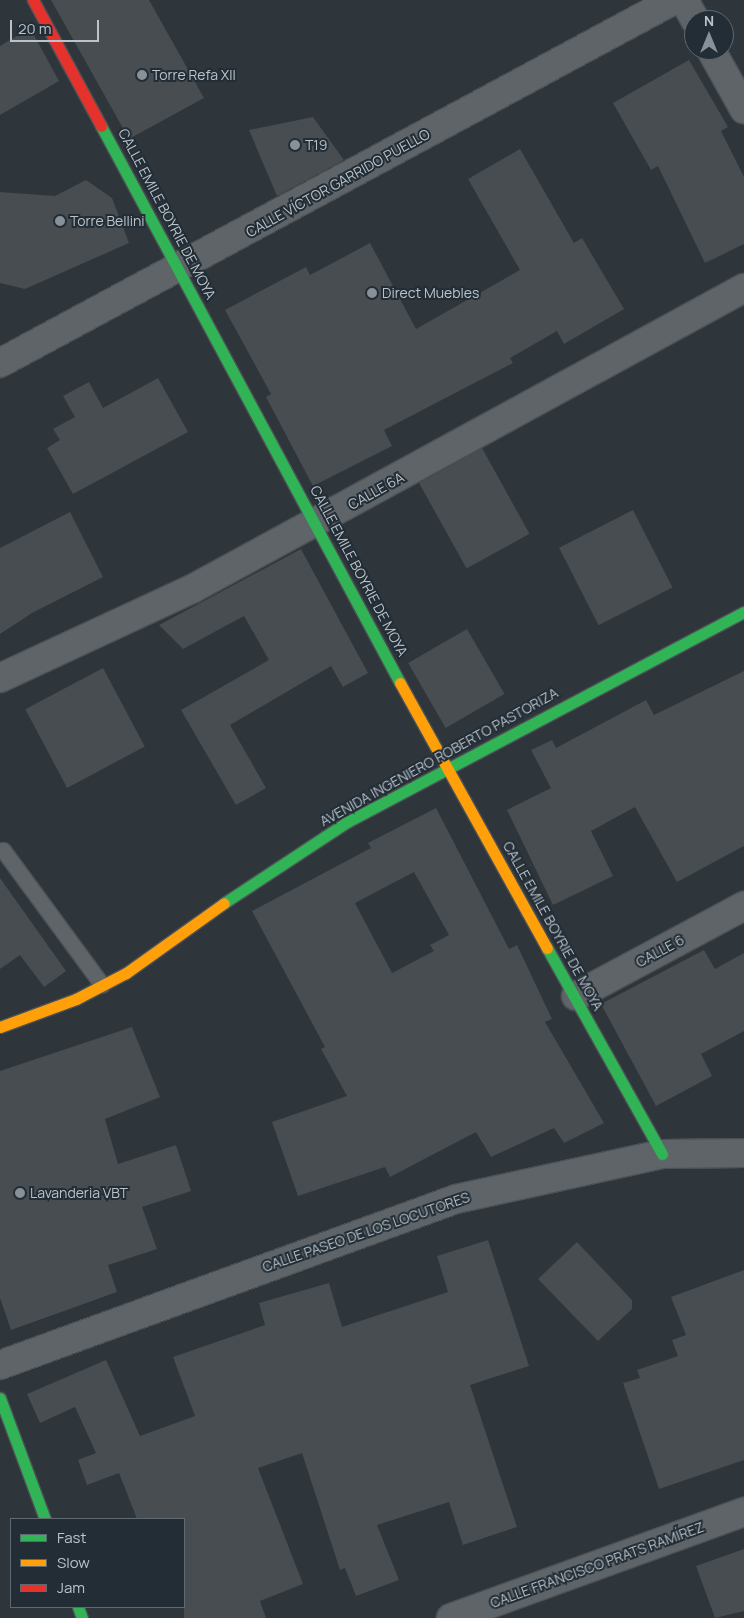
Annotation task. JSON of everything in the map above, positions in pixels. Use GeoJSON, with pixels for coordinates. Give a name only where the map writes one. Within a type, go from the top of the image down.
{"type":"FeatureCollection","features":[{"type":"Feature","properties":{"kind":"street","name":"CALLE EMILE BOYRIE DE MOYA"},"geometry":{"type":"LineString","coordinates":[[33,0],[180,269],[448,769],[576,996],[662,1154]]}},
{"type":"Feature","properties":{"kind":"street","name":"CALLE VÍCTOR GARRIDO PUELLO"},"geometry":{"type":"LineString","coordinates":[[0,363],[180,269],[674,0]]}},
{"type":"Feature","properties":{"kind":"street"},"geometry":{"type":"LineString","coordinates":[[717,60],[744,109]]}},
{"type":"Feature","properties":{"kind":"street","name":"CALLE 6A"},"geometry":{"type":"LineString","coordinates":[[0,678],[192,589],[316,524],[744,288]]}},
{"type":"Feature","properties":{"kind":"street","name":"AVENIDA INGENIERO ROBERTO PASTORIZA"},"geometry":{"type":"LineString","coordinates":[[0,1027],[76,998],[126,973],[179,933],[346,822],[744,612]]}},
{"type":"Feature","properties":{"kind":"street","name":"CALLE 6"},"geometry":{"type":"LineString","coordinates":[[576,996],[744,906]]}},
{"type":"Feature","properties":{"kind":"street","name":"CALLE PASEO DE LOS LOCUTORES"},"geometry":{"type":"LineString","coordinates":[[0,1365],[456,1199],[662,1154],[744,1153]]}},
{"type":"Feature","properties":{"kind":"street"},"geometry":{"type":"LineString","coordinates":[[0,1398],[45,1518]]}},
{"type":"Feature","properties":{"kind":"street","name":"CALLE FRANCISCO PRATS RAMÍREZ"},"geometry":{"type":"LineString","coordinates":[[451,1618],[744,1512]]}},
{"type":"Feature","properties":{"kind":"lane"},"geometry":{"type":"LineString","coordinates":[[3,850],[102,985]]}},
{"type":"Feature","properties":{"kind":"building","name":"Torre Refa XII"},"geometry":{"type":"Polygon","coordinates":[[[51,0],[149,0],[204,98],[129,139],[51,0]]]}},
{"type":"Feature","properties":{"kind":"building"},"geometry":{"type":"Polygon","coordinates":[[[30,28],[59,81],[0,115],[0,46],[30,28]]]}},
{"type":"Feature","properties":{"kind":"building"},"geometry":{"type":"Polygon","coordinates":[[[689,60],[728,127],[721,131],[744,177],[744,244],[705,263],[658,166],[651,170],[613,103],[689,60]]]}},
{"type":"Feature","properties":{"kind":"building","name":"T19"},"geometry":{"type":"Polygon","coordinates":[[[313,117],[344,160],[277,196],[249,130],[313,117]]]}},
{"type":"Feature","properties":{"kind":"building"},"geometry":{"type":"Polygon","coordinates":[[[520,149],[574,243],[582,238],[624,309],[564,344],[557,331],[510,358],[513,363],[384,430],[392,446],[313,486],[266,397],[271,394],[225,310],[306,267],[310,275],[370,243],[416,329],[520,270],[468,179],[520,149]]]}},
{"type":"Feature","properties":{"kind":"building","name":"Torre Bellini"},"geometry":{"type":"Polygon","coordinates":[[[86,180],[112,198],[129,243],[25,289],[0,283],[0,192],[55,196],[86,180]]]}},
{"type":"Feature","properties":{"kind":"building"},"geometry":{"type":"Polygon","coordinates":[[[158,378],[188,432],[73,494],[47,448],[60,440],[53,429],[75,417],[63,396],[89,382],[103,408],[158,378]]]}},
{"type":"Feature","properties":{"kind":"building"},"geometry":{"type":"Polygon","coordinates":[[[482,448],[530,534],[467,569],[419,483],[482,448]]]}},
{"type":"Feature","properties":{"kind":"building"},"geometry":{"type":"Polygon","coordinates":[[[633,510],[672,588],[599,625],[559,548],[633,510]]]}},
{"type":"Feature","properties":{"kind":"building"},"geometry":{"type":"Polygon","coordinates":[[[70,512],[103,577],[32,613],[0,634],[0,548],[70,512]]]}},
{"type":"Feature","properties":{"kind":"building"},"geometry":{"type":"Polygon","coordinates":[[[301,549],[368,673],[343,687],[331,666],[230,725],[266,788],[236,805],[181,710],[269,660],[244,616],[183,649],[159,625],[301,549]]]}},
{"type":"Feature","properties":{"kind":"building"},"geometry":{"type":"Polygon","coordinates":[[[467,629],[504,694],[446,728],[408,663],[467,629]]]}},
{"type":"Feature","properties":{"kind":"building"},"geometry":{"type":"Polygon","coordinates":[[[103,668],[145,747],[67,788],[25,709],[103,668]]]}},
{"type":"Feature","properties":{"kind":"building"},"geometry":{"type":"Polygon","coordinates":[[[744,671],[744,846],[677,882],[635,807],[591,831],[613,876],[553,905],[507,810],[551,788],[531,750],[552,740],[556,748],[646,700],[654,715],[744,671]]]}},
{"type":"Feature","properties":{"kind":"building"},"geometry":{"type":"Polygon","coordinates":[[[436,808],[509,949],[517,945],[552,1019],[545,1022],[604,1123],[564,1143],[554,1128],[491,1157],[476,1132],[390,1177],[385,1167],[298,1196],[272,1122],[347,1096],[321,1049],[325,1047],[252,911],[371,848],[368,843],[436,808]],[[414,872],[355,903],[392,973],[434,951],[430,945],[449,935],[414,872]]]}},
{"type":"Feature","properties":{"kind":"building"},"geometry":{"type":"Polygon","coordinates":[[[0,878],[66,971],[44,987],[20,955],[0,969],[0,878]]]}},
{"type":"Feature","properties":{"kind":"building"},"geometry":{"type":"Polygon","coordinates":[[[704,950],[715,969],[744,953],[744,1031],[701,1054],[712,1076],[656,1106],[601,1004],[704,950]]]}},
{"type":"Feature","properties":{"kind":"building"},"geometry":{"type":"Polygon","coordinates":[[[132,1027],[160,1097],[105,1119],[118,1164],[176,1145],[191,1191],[142,1207],[157,1249],[108,1265],[117,1292],[11,1330],[0,1298],[0,1071],[132,1027]]]}},
{"type":"Feature","properties":{"kind":"building"},"geometry":{"type":"Polygon","coordinates":[[[488,1240],[529,1366],[470,1385],[517,1527],[463,1545],[449,1502],[377,1525],[399,1580],[356,1596],[345,1568],[340,1570],[302,1453],[258,1468],[303,1584],[260,1601],[266,1618],[184,1618],[185,1518],[137,1518],[119,1473],[87,1485],[78,1460],[96,1453],[75,1407],[40,1423],[27,1394],[106,1360],[140,1436],[195,1416],[173,1357],[265,1325],[259,1303],[329,1283],[342,1327],[448,1292],[437,1256],[488,1240]]]}},
{"type":"Feature","properties":{"kind":"building"},"geometry":{"type":"Polygon","coordinates":[[[577,1242],[632,1300],[632,1309],[598,1341],[538,1279],[577,1242]]]}},
{"type":"Feature","properties":{"kind":"building"},"geometry":{"type":"Polygon","coordinates":[[[744,1270],[744,1460],[659,1489],[623,1383],[640,1378],[637,1370],[678,1356],[672,1340],[686,1335],[671,1297],[744,1270]]]}},
{"type":"Feature","properties":{"kind":"building"},"geometry":{"type":"Polygon","coordinates":[[[744,1549],[744,1611],[715,1618],[696,1566],[744,1549]]]}},
{"type":"Feature","properties":{"kind":"traffic: fast"},"geometry":{"type":"LineString","coordinates":[[101,126],[400,683]]}},
{"type":"Feature","properties":{"kind":"traffic: fast"},"geometry":{"type":"LineString","coordinates":[[224,903],[347,822],[744,612]]}},
{"type":"Feature","properties":{"kind":"traffic: fast"},"geometry":{"type":"LineString","coordinates":[[547,948],[662,1154]]}},
{"type":"Feature","properties":{"kind":"traffic: fast"},"geometry":{"type":"LineString","coordinates":[[0,1398],[45,1518]]}},
{"type":"Feature","properties":{"kind":"traffic: fast"},"geometry":{"type":"LineString","coordinates":[[78,1608],[82,1618]]}},
{"type":"Feature","properties":{"kind":"traffic: slow"},"geometry":{"type":"LineString","coordinates":[[400,683],[547,948]]}},
{"type":"Feature","properties":{"kind":"traffic: slow"},"geometry":{"type":"LineString","coordinates":[[0,1027],[76,999],[126,973],[224,903]]}},
{"type":"Feature","properties":{"kind":"traffic: jam"},"geometry":{"type":"LineString","coordinates":[[33,0],[101,126]]}},
{"type":"Feature","properties":{"kind":"place","name":"Torre Refa XII"},"geometry":{"type":"Point","coordinates":[142,75]}},
{"type":"Feature","properties":{"kind":"place","name":"T19"},"geometry":{"type":"Point","coordinates":[295,145]}},
{"type":"Feature","properties":{"kind":"place","name":"Torre Bellini"},"geometry":{"type":"Point","coordinates":[60,221]}},
{"type":"Feature","properties":{"kind":"place","name":"Direct Muebles"},"geometry":{"type":"Point","coordinates":[372,293]}},
{"type":"Feature","properties":{"kind":"place","name":"Lavanderia VBT"},"geometry":{"type":"Point","coordinates":[20,1193]}}]}
